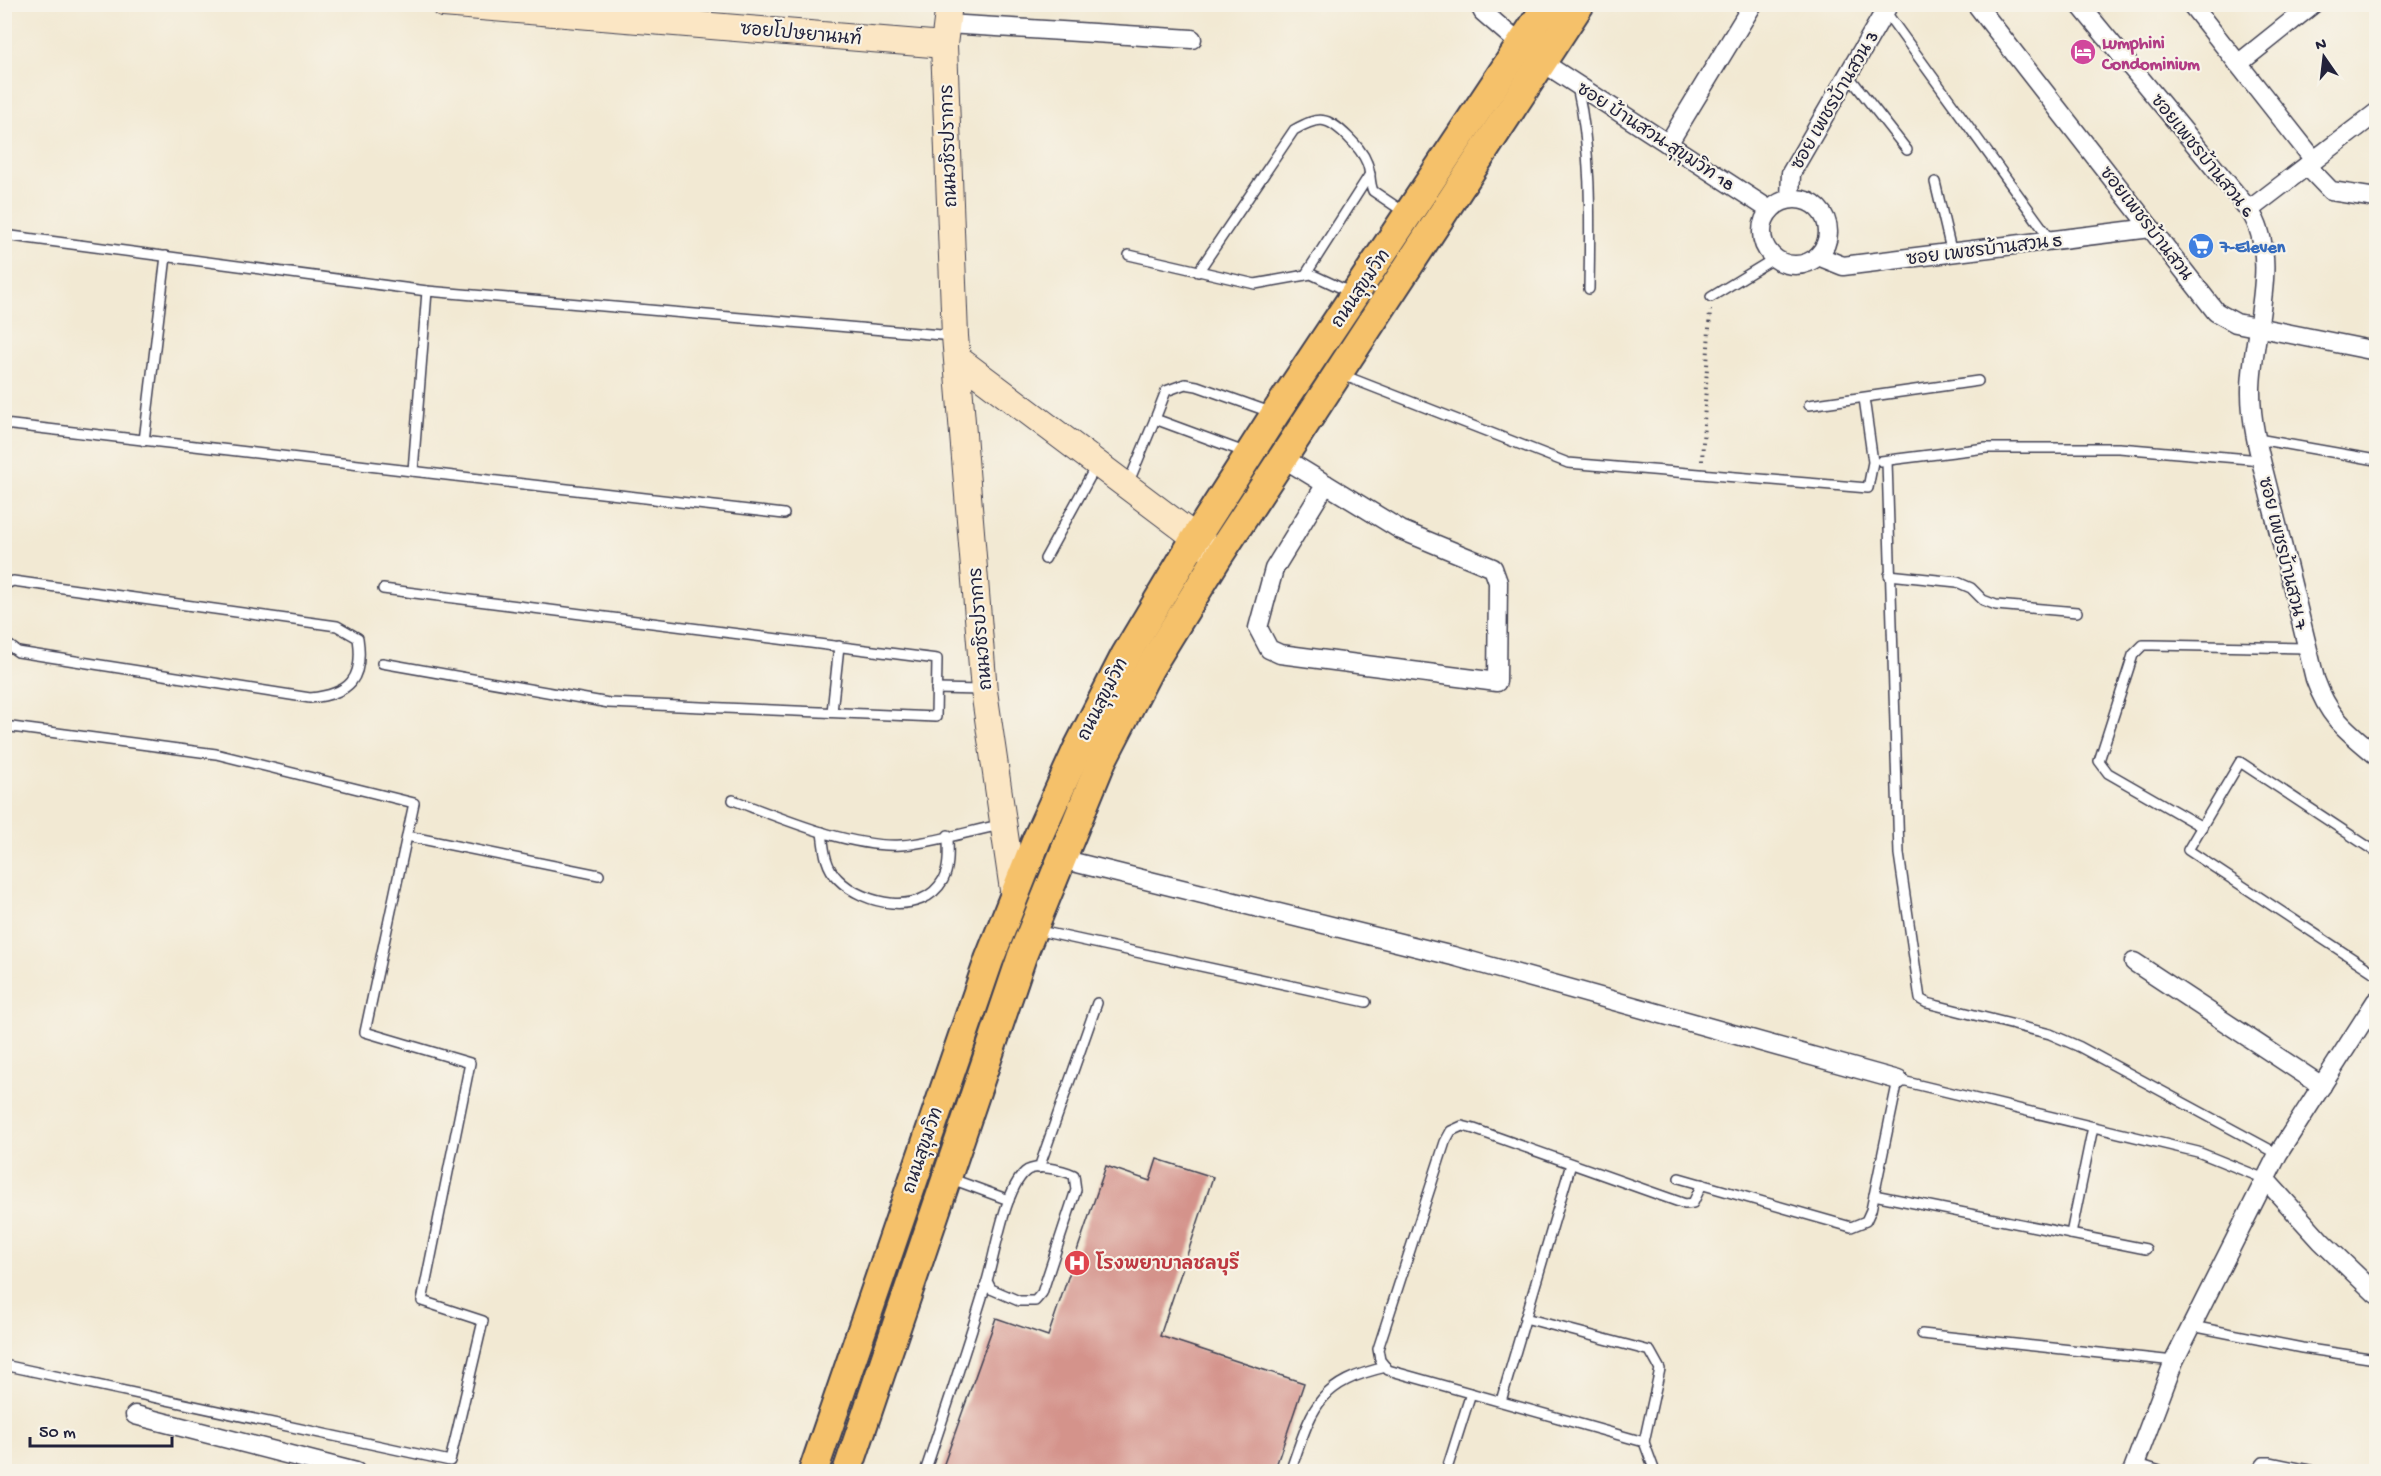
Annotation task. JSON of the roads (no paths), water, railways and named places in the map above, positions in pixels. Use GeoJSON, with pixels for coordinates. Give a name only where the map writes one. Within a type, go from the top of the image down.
{"type":"FeatureCollection","features":[{"type":"Feature","properties":{"kind":"main road","name":"ถนนสุขุมวิท"},"geometry":{"type":"LineString","coordinates":[[847,1472],[1033,929],[1102,759],[1149,669],[1219,555],[1339,374],[1524,57],[1548,4]]}},
{"type":"Feature","properties":{"kind":"main road","name":"ถนนสุขุมวิท"},"geometry":{"type":"LineString","coordinates":[[813,1472],[948,1076],[1014,897],[1077,748],[1125,656],[1249,454],[1408,215],[1524,57],[1580,4]]}},
{"type":"Feature","properties":{"kind":"street","name":"ซอยโปษยานนท์"},"geometry":{"type":"LineString","coordinates":[[443,4],[947,24]]}},
{"type":"Feature","properties":{"kind":"street","name":"ซอย บ้านสวน-สุขุมวิท 18"},"geometry":{"type":"LineString","coordinates":[[1479,4],[1483,12],[1524,57],[1577,86],[1770,210]]}},
{"type":"Feature","properties":{"kind":"street"},"geometry":{"type":"LineString","coordinates":[[1668,144],[1754,4]]}},
{"type":"Feature","properties":{"kind":"street","name":"ซอยเพชรบ้านสวน"},"geometry":{"type":"LineString","coordinates":[[1976,4],[2216,312],[2236,323],[2376,351]]}},
{"type":"Feature","properties":{"kind":"street","name":"ซอยเพชรบ้านสวน 6"},"geometry":{"type":"LineString","coordinates":[[2079,4],[2249,210],[2261,228],[2266,251],[2257,328]]}},
{"type":"Feature","properties":{"kind":"street"},"geometry":{"type":"LineString","coordinates":[[2191,4],[2331,191],[2376,198]]}},
{"type":"Feature","properties":{"kind":"street"},"geometry":{"type":"LineString","coordinates":[[2238,64],[2313,4]]}},
{"type":"Feature","properties":{"kind":"street","name":"ซอย เพชรบ้านสวน 3"},"geometry":{"type":"LineString","coordinates":[[1790,199],[1791,173],[1887,8]]}},
{"type":"Feature","properties":{"kind":"street"},"geometry":{"type":"LineString","coordinates":[[947,24],[1192,39]]}},
{"type":"Feature","properties":{"kind":"street","name":"ถนนวชิรปราการ"},"geometry":{"type":"LineString","coordinates":[[947,24],[957,348],[984,690],[1014,897]]}},
{"type":"Feature","properties":{"kind":"street"},"geometry":{"type":"LineString","coordinates":[[2249,210],[2376,113]]}},
{"type":"Feature","properties":{"kind":"street"},"geometry":{"type":"LineString","coordinates":[[1790,199],[1810,202],[1825,217],[1828,237],[1818,256],[1810,261],[1792,265],[1775,258],[1763,241],[1762,230],[1770,210],[1790,199]]}},
{"type":"Feature","properties":{"kind":"street","name":"ซอย เพชรบ้านสวน 5"},"geometry":{"type":"LineString","coordinates":[[1818,256],[1843,266],[2151,228]]}},
{"type":"Feature","properties":{"kind":"street","name":"ซอย เพชรบ้านสวน 7"},"geometry":{"type":"LineString","coordinates":[[2257,328],[2251,369],[2251,397],[2261,460],[2307,648],[2324,705],[2343,728],[2376,755]]}},
{"type":"Feature","properties":{"kind":"street"},"geometry":{"type":"LineString","coordinates":[[957,348],[1127,487],[1219,555]]}},
{"type":"Feature","properties":{"kind":"street"},"geometry":{"type":"LineString","coordinates":[[1283,458],[1326,484],[1401,530],[1493,568],[1498,582],[1497,682],[1280,654],[1269,649],[1258,628],[1274,569],[1326,484]]}},
{"type":"Feature","properties":{"kind":"street"},"geometry":{"type":"LineString","coordinates":[[1061,859],[1453,956],[1898,1080]]}},
{"type":"Feature","properties":{"kind":"street"},"geometry":{"type":"LineString","coordinates":[[2134,962],[2322,1086]]}},
{"type":"Feature","properties":{"kind":"street"},"geometry":{"type":"LineString","coordinates":[[2134,1467],[2174,1361],[2265,1179],[2278,1154],[2376,1001]]}},
{"type":"Feature","properties":{"kind":"street"},"geometry":{"type":"LineString","coordinates":[[2265,1179],[2321,1240],[2376,1294]]}},
{"type":"Feature","properties":{"kind":"street"},"geometry":{"type":"LineString","coordinates":[[135,1415],[356,1472]]}},
{"type":"Feature","properties":{"kind":"lane"},"geometry":{"type":"LineString","coordinates":[[1887,8],[2051,240]]}},
{"type":"Feature","properties":{"kind":"lane"},"geometry":{"type":"LineString","coordinates":[[1848,75],[1907,150]]}},
{"type":"Feature","properties":{"kind":"lane"},"geometry":{"type":"LineString","coordinates":[[1577,86],[1584,116],[1590,204],[1589,289]]}},
{"type":"Feature","properties":{"kind":"lane"},"geometry":{"type":"LineString","coordinates":[[1198,272],[1294,130],[1323,119],[1334,123],[1359,148],[1366,160],[1373,191],[1408,215]]}},
{"type":"Feature","properties":{"kind":"lane"},"geometry":{"type":"LineString","coordinates":[[1306,274],[1370,174]]}},
{"type":"Feature","properties":{"kind":"lane"},"geometry":{"type":"LineString","coordinates":[[1935,182],[1952,254]]}},
{"type":"Feature","properties":{"kind":"lane"},"geometry":{"type":"LineString","coordinates":[[4,235],[427,291],[957,348]]}},
{"type":"Feature","properties":{"kind":"lane"},"geometry":{"type":"LineString","coordinates":[[1129,255],[1255,284],[1306,274],[1356,295]]}},
{"type":"Feature","properties":{"kind":"lane"},"geometry":{"type":"LineString","coordinates":[[144,441],[166,256]]}},
{"type":"Feature","properties":{"kind":"lane"},"geometry":{"type":"LineString","coordinates":[[1711,297],[1775,258]]}},
{"type":"Feature","properties":{"kind":"lane"},"geometry":{"type":"LineString","coordinates":[[413,471],[427,291]]}},
{"type":"Feature","properties":{"kind":"lane"},"geometry":{"type":"LineString","coordinates":[[1339,374],[1568,463],[1868,488],[1873,462],[1864,398]]}},
{"type":"Feature","properties":{"kind":"lane"},"geometry":{"type":"LineString","coordinates":[[1809,405],[1978,381]]}},
{"type":"Feature","properties":{"kind":"lane"},"geometry":{"type":"LineString","coordinates":[[1127,487],[1166,391],[1185,384],[1275,414]]}},
{"type":"Feature","properties":{"kind":"lane"},"geometry":{"type":"LineString","coordinates":[[1155,419],[1249,454]]}},
{"type":"Feature","properties":{"kind":"lane"},"geometry":{"type":"LineString","coordinates":[[4,424],[784,514]]}},
{"type":"Feature","properties":{"kind":"lane"},"geometry":{"type":"LineString","coordinates":[[2258,439],[2376,460]]}},
{"type":"Feature","properties":{"kind":"lane"},"geometry":{"type":"LineString","coordinates":[[1873,462],[1986,448],[2120,448],[2261,460]]}},
{"type":"Feature","properties":{"kind":"lane"},"geometry":{"type":"LineString","coordinates":[[1887,461],[1899,854],[1920,999],[1927,1003],[2050,1034],[2080,1047],[2278,1154]]}},
{"type":"Feature","properties":{"kind":"lane"},"geometry":{"type":"LineString","coordinates":[[1045,559],[1098,464]]}},
{"type":"Feature","properties":{"kind":"lane"},"geometry":{"type":"LineString","coordinates":[[1889,575],[1956,582],[1971,588],[1983,600],[1996,605],[2077,612]]}},
{"type":"Feature","properties":{"kind":"lane"},"geometry":{"type":"LineString","coordinates":[[4,585],[13,581],[337,626],[358,639],[361,658],[353,682],[333,696],[310,698],[18,651],[4,642]]}},
{"type":"Feature","properties":{"kind":"lane"},"geometry":{"type":"LineString","coordinates":[[382,663],[609,703],[936,717],[937,659],[383,589]]}},
{"type":"Feature","properties":{"kind":"lane"},"geometry":{"type":"LineString","coordinates":[[2202,827],[2108,773],[2099,761],[2133,655],[2143,645],[2307,648]]}},
{"type":"Feature","properties":{"kind":"lane"},"geometry":{"type":"LineString","coordinates":[[832,712],[839,646]]}},
{"type":"Feature","properties":{"kind":"lane"},"geometry":{"type":"LineString","coordinates":[[936,689],[984,690]]}},
{"type":"Feature","properties":{"kind":"lane"},"geometry":{"type":"LineString","coordinates":[[4,726],[216,754],[414,803],[364,1032],[470,1063],[422,1302],[483,1321],[450,1461],[4,1365]]}},
{"type":"Feature","properties":{"kind":"lane"},"geometry":{"type":"LineString","coordinates":[[2376,852],[2240,762],[2188,850],[2376,974]]}},
{"type":"Feature","properties":{"kind":"lane"},"geometry":{"type":"LineString","coordinates":[[732,800],[822,832],[890,845],[922,842],[1004,825]]}},
{"type":"Feature","properties":{"kind":"lane"},"geometry":{"type":"LineString","coordinates":[[822,832],[829,867],[838,880],[871,898],[889,904],[905,904],[935,890],[944,879],[948,863],[948,835]]}},
{"type":"Feature","properties":{"kind":"lane"},"geometry":{"type":"LineString","coordinates":[[407,836],[599,875]]}},
{"type":"Feature","properties":{"kind":"lane"},"geometry":{"type":"LineString","coordinates":[[1033,929],[1366,1002]]}},
{"type":"Feature","properties":{"kind":"lane"},"geometry":{"type":"LineString","coordinates":[[1039,1168],[1097,1003]]}},
{"type":"Feature","properties":{"kind":"lane"},"geometry":{"type":"LineString","coordinates":[[1679,1178],[1851,1227],[1866,1221],[1874,1195],[1898,1080],[2198,1152],[2265,1179]]}},
{"type":"Feature","properties":{"kind":"lane"},"geometry":{"type":"LineString","coordinates":[[1386,1367],[1380,1360],[1378,1349],[1445,1142],[1451,1131],[1462,1126],[1685,1204],[1693,1203],[1702,1184]]}},
{"type":"Feature","properties":{"kind":"lane"},"geometry":{"type":"LineString","coordinates":[[2071,1234],[2093,1127]]}},
{"type":"Feature","properties":{"kind":"lane"},"geometry":{"type":"LineString","coordinates":[[1501,1401],[1570,1164]]}},
{"type":"Feature","properties":{"kind":"lane"},"geometry":{"type":"LineString","coordinates":[[926,1472],[987,1281],[1009,1200],[1025,1172],[1039,1168],[1066,1171],[1074,1175],[1077,1183],[1042,1293],[1035,1301],[1019,1301],[991,1289],[987,1281]]}},
{"type":"Feature","properties":{"kind":"lane"},"geometry":{"type":"LineString","coordinates":[[947,1177],[1009,1200]]}},
{"type":"Feature","properties":{"kind":"lane"},"geometry":{"type":"LineString","coordinates":[[1874,1195],[2146,1249]]}},
{"type":"Feature","properties":{"kind":"lane"},"geometry":{"type":"LineString","coordinates":[[1525,1318],[1650,1351],[1660,1369],[1644,1442],[1655,1472]]}},
{"type":"Feature","properties":{"kind":"lane"},"geometry":{"type":"LineString","coordinates":[[2192,1326],[2302,1348],[2376,1359]]}},
{"type":"Feature","properties":{"kind":"lane"},"geometry":{"type":"LineString","coordinates":[[1922,1334],[2174,1361]]}},
{"type":"Feature","properties":{"kind":"lane"},"geometry":{"type":"LineString","coordinates":[[1290,1472],[1313,1408],[1324,1395],[1342,1382],[1363,1372],[1386,1367],[1644,1442]]}},
{"type":"Feature","properties":{"kind":"lane"},"geometry":{"type":"LineString","coordinates":[[1446,1472],[1471,1393]]}},
{"type":"Feature","properties":{"kind":"lane"},"geometry":{"type":"LineString","coordinates":[[2255,1472],[2259,1465],[2270,1462],[2319,1472]]}},
{"type":"Feature","properties":{"kind":"lane"},"geometry":{"type":"LineString","coordinates":[[2134,1467],[2163,1472]]}},
{"type":"Feature","properties":{"kind":"place","name":"Lumphini Condominium"},"geometry":{"type":"Point","coordinates":[2083,52]}},
{"type":"Feature","properties":{"kind":"place","name":"7-Eleven"},"geometry":{"type":"Point","coordinates":[2201,246]}},
{"type":"Feature","properties":{"kind":"place","name":"โรงพยาบาลชลบุรี"},"geometry":{"type":"Point","coordinates":[1077,1263]}}]}
